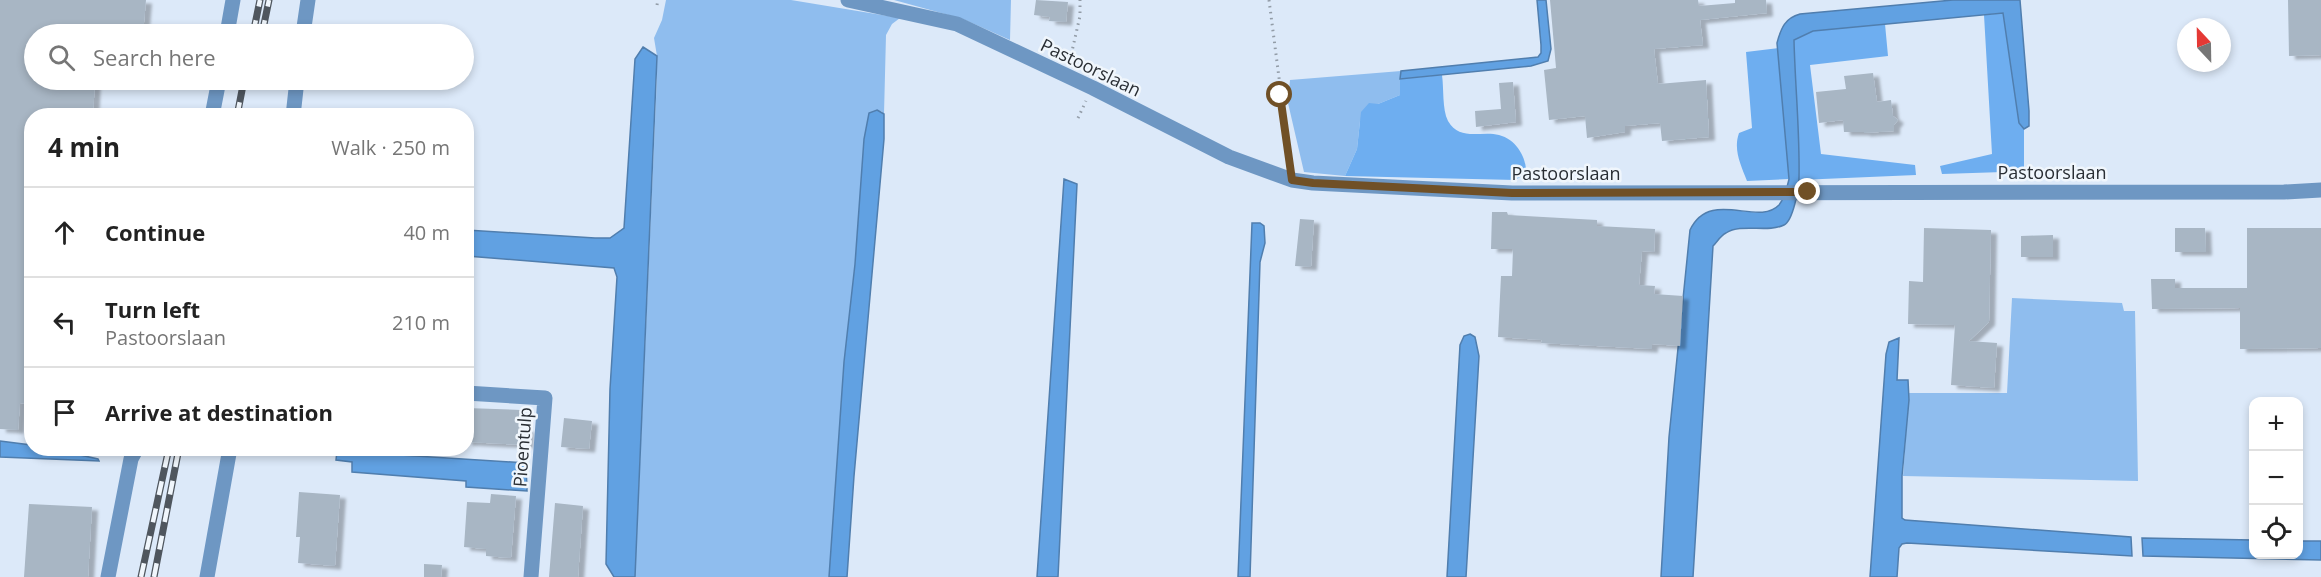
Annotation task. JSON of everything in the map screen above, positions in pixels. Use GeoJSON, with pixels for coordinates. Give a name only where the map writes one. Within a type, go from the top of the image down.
{"type":"FeatureCollection","features":[{"type":"Feature","properties":{"kind":"street"},"geometry":{"type":"LineString","coordinates":[[229,24],[233,0]]}},
{"type":"Feature","properties":{"kind":"street"},"geometry":{"type":"LineString","coordinates":[[304,24],[308,0]]}},
{"type":"Feature","properties":{"kind":"street","name":"Pastoorslaan"},"geometry":{"type":"LineString","coordinates":[[848,0],[957,24],[1229,157],[1292,180],[1313,183],[1512,193],[2284,192],[2321,190]]}},
{"type":"Feature","properties":{"kind":"street"},"geometry":{"type":"LineString","coordinates":[[214,108],[217,90]]}},
{"type":"Feature","properties":{"kind":"street"},"geometry":{"type":"LineString","coordinates":[[293,108],[296,90]]}},
{"type":"Feature","properties":{"kind":"street","name":"Pioentulp"},"geometry":{"type":"LineString","coordinates":[[474,394],[545,398],[531,577]]}},
{"type":"Feature","properties":{"kind":"street"},"geometry":{"type":"LineString","coordinates":[[108,577],[133,456]]}},
{"type":"Feature","properties":{"kind":"street"},"geometry":{"type":"LineString","coordinates":[[207,577],[229,456]]}},
{"type":"Feature","properties":{"kind":"path"},"geometry":{"type":"LineString","coordinates":[[657,5],[658,0]]}},
{"type":"Feature","properties":{"kind":"path"},"geometry":{"type":"LineString","coordinates":[[1065,76],[1080,16],[1080,0]]}},
{"type":"Feature","properties":{"kind":"path"},"geometry":{"type":"LineString","coordinates":[[1269,0],[1292,180]]}},
{"type":"Feature","properties":{"kind":"shaded area"},"geometry":{"type":"Polygon","coordinates":[[[666,0],[791,0],[900,18],[892,24],[886,35],[884,114],[881,111],[864,139],[855,264],[844,362],[829,577],[635,577],[657,76],[654,38],[662,20],[666,0]]]}},
{"type":"Feature","properties":{"kind":"shaded area"},"geometry":{"type":"Polygon","coordinates":[[[894,0],[1011,0],[1010,40],[963,19],[894,0]]]}},
{"type":"Feature","properties":{"kind":"shaded area"},"geometry":{"type":"Polygon","coordinates":[[[1537,0],[1546,0],[1551,49],[1548,61],[1531,66],[1400,79],[1401,71],[1538,57],[1541,53],[1541,45],[1537,0]]]}},
{"type":"Feature","properties":{"kind":"shaded area"},"geometry":{"type":"Polygon","coordinates":[[[1953,0],[2020,0],[2029,126],[2024,129],[2019,123],[2003,13],[1813,31],[1794,40],[1799,161],[1799,183],[1795,204],[1784,225],[1732,230],[1722,235],[1713,246],[1693,577],[1661,577],[1669,437],[1690,230],[1699,218],[1709,211],[1721,209],[1770,211],[1779,205],[1784,196],[1789,179],[1777,43],[1782,28],[1787,21],[1800,14],[1953,0]]]}},
{"type":"Feature","properties":{"kind":"shaded area"},"geometry":{"type":"Polygon","coordinates":[[[2003,13],[2019,122],[2024,129],[2024,167],[2003,172],[1942,174],[1940,166],[1992,154],[1984,15],[2003,13]]]}},
{"type":"Feature","properties":{"kind":"shaded area"},"geometry":{"type":"Polygon","coordinates":[[[1885,24],[1888,56],[1810,65],[1821,154],[1915,165],[1916,175],[1799,180],[1794,40],[1813,31],[1885,24]]]}},
{"type":"Feature","properties":{"kind":"shaded area"},"geometry":{"type":"Polygon","coordinates":[[[643,47],[657,56],[635,577],[614,577],[606,564],[610,389],[617,277],[614,268],[474,257],[474,230],[610,238],[624,228],[635,59],[643,47]]]}},
{"type":"Feature","properties":{"kind":"shaded area"},"geometry":{"type":"Polygon","coordinates":[[[1779,48],[1789,179],[1747,181],[1738,157],[1737,145],[1739,133],[1752,128],[1746,52],[1779,48]]]}},
{"type":"Feature","properties":{"kind":"shaded area"},"geometry":{"type":"Polygon","coordinates":[[[1401,71],[1400,95],[1378,104],[1360,121],[1357,149],[1345,176],[1304,172],[1288,103],[1290,80],[1401,71]]]}},
{"type":"Feature","properties":{"kind":"shaded area"},"geometry":{"type":"Polygon","coordinates":[[[1442,75],[1448,121],[1453,127],[1465,133],[1499,135],[1510,140],[1524,158],[1526,169],[1522,176],[1515,180],[1345,176],[1357,149],[1361,112],[1369,103],[1378,104],[1400,95],[1400,79],[1442,75]]]}},
{"type":"Feature","properties":{"kind":"shaded area"},"geometry":{"type":"Polygon","coordinates":[[[877,110],[884,114],[884,139],[847,577],[829,577],[844,362],[855,264],[864,139],[869,113],[877,110]]]}},
{"type":"Feature","properties":{"kind":"shaded area"},"geometry":{"type":"Polygon","coordinates":[[[1064,179],[1077,184],[1058,577],[1037,577],[1064,179]]]}},
{"type":"Feature","properties":{"kind":"shaded area"},"geometry":{"type":"Polygon","coordinates":[[[1252,223],[1260,223],[1264,226],[1265,243],[1260,262],[1250,577],[1238,577],[1252,223]]]}},
{"type":"Feature","properties":{"kind":"shaded area"},"geometry":{"type":"Polygon","coordinates":[[[2012,298],[2122,303],[2124,311],[2135,311],[2138,481],[1903,476],[1909,393],[2007,393],[2012,298]]]}},
{"type":"Feature","properties":{"kind":"shaded area"},"geometry":{"type":"Polygon","coordinates":[[[1470,334],[1475,337],[1479,356],[1466,577],[1447,577],[1460,345],[1464,336],[1470,334]]]}},
{"type":"Feature","properties":{"kind":"shaded area"},"geometry":{"type":"Polygon","coordinates":[[[1899,338],[1897,380],[1908,380],[1909,400],[1902,476],[1902,518],[2131,537],[2132,556],[1907,543],[1902,544],[1899,548],[1897,577],[1870,577],[1886,354],[1889,342],[1899,338]]]}},
{"type":"Feature","properties":{"kind":"shaded area"},"geometry":{"type":"Polygon","coordinates":[[[0,441],[24,444],[24,456],[84,456],[99,461],[0,457],[0,441]]]}},
{"type":"Feature","properties":{"kind":"shaded area"},"geometry":{"type":"Polygon","coordinates":[[[336,456],[416,456],[526,463],[527,491],[466,487],[466,481],[352,472],[352,462],[336,460],[336,456]]]}},
{"type":"Feature","properties":{"kind":"shaded area"},"geometry":{"type":"Polygon","coordinates":[[[2142,538],[2249,540],[2249,558],[2143,556],[2142,538]]]}},
{"type":"Feature","properties":{"kind":"shaded area"},"geometry":{"type":"Polygon","coordinates":[[[2303,541],[2321,541],[2321,560],[2276,559],[2303,559],[2303,541]]]}},
{"type":"Feature","properties":{"kind":"building"},"geometry":{"type":"Polygon","coordinates":[[[0,0],[146,0],[144,24],[24,24],[24,90],[94,90],[93,108],[24,108],[24,403],[20,403],[18,430],[0,429],[0,0]]]}},
{"type":"Feature","properties":{"kind":"building"},"geometry":{"type":"Polygon","coordinates":[[[1036,0],[1068,2],[1066,22],[1049,21],[1050,17],[1034,15],[1036,0]]]}},
{"type":"Feature","properties":{"kind":"building"},"geometry":{"type":"Polygon","coordinates":[[[1550,0],[1698,0],[1699,6],[1735,3],[1735,0],[1766,0],[1767,13],[1700,20],[1703,45],[1654,49],[1658,84],[1706,80],[1709,137],[1662,141],[1660,123],[1625,126],[1625,132],[1587,138],[1585,116],[1549,120],[1544,70],[1556,68],[1550,0]]]}},
{"type":"Feature","properties":{"kind":"building"},"geometry":{"type":"Polygon","coordinates":[[[2288,0],[2321,0],[2321,55],[2289,56],[2288,0]]]}},
{"type":"Feature","properties":{"kind":"building"},"geometry":{"type":"Polygon","coordinates":[[[1873,73],[1877,102],[1891,100],[1893,116],[1898,120],[1894,125],[1894,131],[1844,132],[1843,120],[1819,123],[1816,92],[1846,89],[1844,76],[1873,73]]]}},
{"type":"Feature","properties":{"kind":"building"},"geometry":{"type":"Polygon","coordinates":[[[1513,82],[1516,122],[1476,127],[1475,111],[1501,109],[1499,83],[1513,82]]]}},
{"type":"Feature","properties":{"kind":"building"},"geometry":{"type":"Polygon","coordinates":[[[1492,212],[1597,220],[1597,226],[1655,229],[1654,252],[1642,251],[1639,285],[1655,286],[1654,294],[1683,296],[1680,346],[1652,344],[1652,349],[1541,343],[1542,340],[1498,337],[1501,276],[1512,276],[1513,249],[1491,249],[1492,212]]]}},
{"type":"Feature","properties":{"kind":"building"},"geometry":{"type":"Polygon","coordinates":[[[1300,219],[1314,220],[1311,267],[1295,266],[1300,219]]]}},
{"type":"Feature","properties":{"kind":"building"},"geometry":{"type":"Polygon","coordinates":[[[1924,228],[1991,230],[1989,322],[1969,341],[1997,343],[1994,388],[1951,385],[1955,325],[1908,324],[1909,281],[1923,282],[1924,228]]]}},
{"type":"Feature","properties":{"kind":"building"},"geometry":{"type":"Polygon","coordinates":[[[2175,228],[2205,228],[2206,252],[2175,252],[2175,228]]]}},
{"type":"Feature","properties":{"kind":"building"},"geometry":{"type":"Polygon","coordinates":[[[2247,228],[2321,228],[2321,348],[2240,349],[2240,308],[2152,309],[2151,279],[2175,279],[2175,288],[2247,288],[2247,228]]]}},
{"type":"Feature","properties":{"kind":"building"},"geometry":{"type":"Polygon","coordinates":[[[2053,235],[2053,257],[2021,257],[2021,236],[2053,235]]]}},
{"type":"Feature","properties":{"kind":"building"},"geometry":{"type":"Polygon","coordinates":[[[474,408],[521,410],[520,428],[528,429],[527,445],[474,442],[474,408]]]}},
{"type":"Feature","properties":{"kind":"building"},"geometry":{"type":"Polygon","coordinates":[[[564,418],[592,421],[589,449],[561,447],[564,418]]]}},
{"type":"Feature","properties":{"kind":"building"},"geometry":{"type":"Polygon","coordinates":[[[299,492],[340,495],[335,566],[298,563],[300,537],[296,537],[299,492]]]}},
{"type":"Feature","properties":{"kind":"building"},"geometry":{"type":"Polygon","coordinates":[[[491,494],[516,496],[511,558],[486,556],[486,549],[464,547],[467,502],[490,503],[491,494]]]}},
{"type":"Feature","properties":{"kind":"building"},"geometry":{"type":"Polygon","coordinates":[[[555,503],[583,506],[578,577],[549,577],[555,503]]]}},
{"type":"Feature","properties":{"kind":"building"},"geometry":{"type":"Polygon","coordinates":[[[29,504],[92,507],[88,577],[24,577],[29,504]]]}},
{"type":"Feature","properties":{"kind":"building"},"geometry":{"type":"Polygon","coordinates":[[[424,564],[442,565],[441,577],[424,577],[424,564]]]}},
{"type":"Feature","properties":{"kind":"railway"},"geometry":{"type":"LineString","coordinates":[[255,24],[260,0]]}},
{"type":"Feature","properties":{"kind":"railway"},"geometry":{"type":"LineString","coordinates":[[264,24],[269,0]]}},
{"type":"Feature","properties":{"kind":"railway"},"geometry":{"type":"LineString","coordinates":[[239,108],[242,90]]}},
{"type":"Feature","properties":{"kind":"railway"},"geometry":{"type":"LineString","coordinates":[[141,577],[167,456]]}},
{"type":"Feature","properties":{"kind":"railway"},"geometry":{"type":"LineString","coordinates":[[154,577],[177,456]]}},
{"type":"Feature","properties":{"kind":"route"},"geometry":{"type":"LineString","coordinates":[[1280,95],[1292,180],[1512,193],[1808,192]]}}]}
